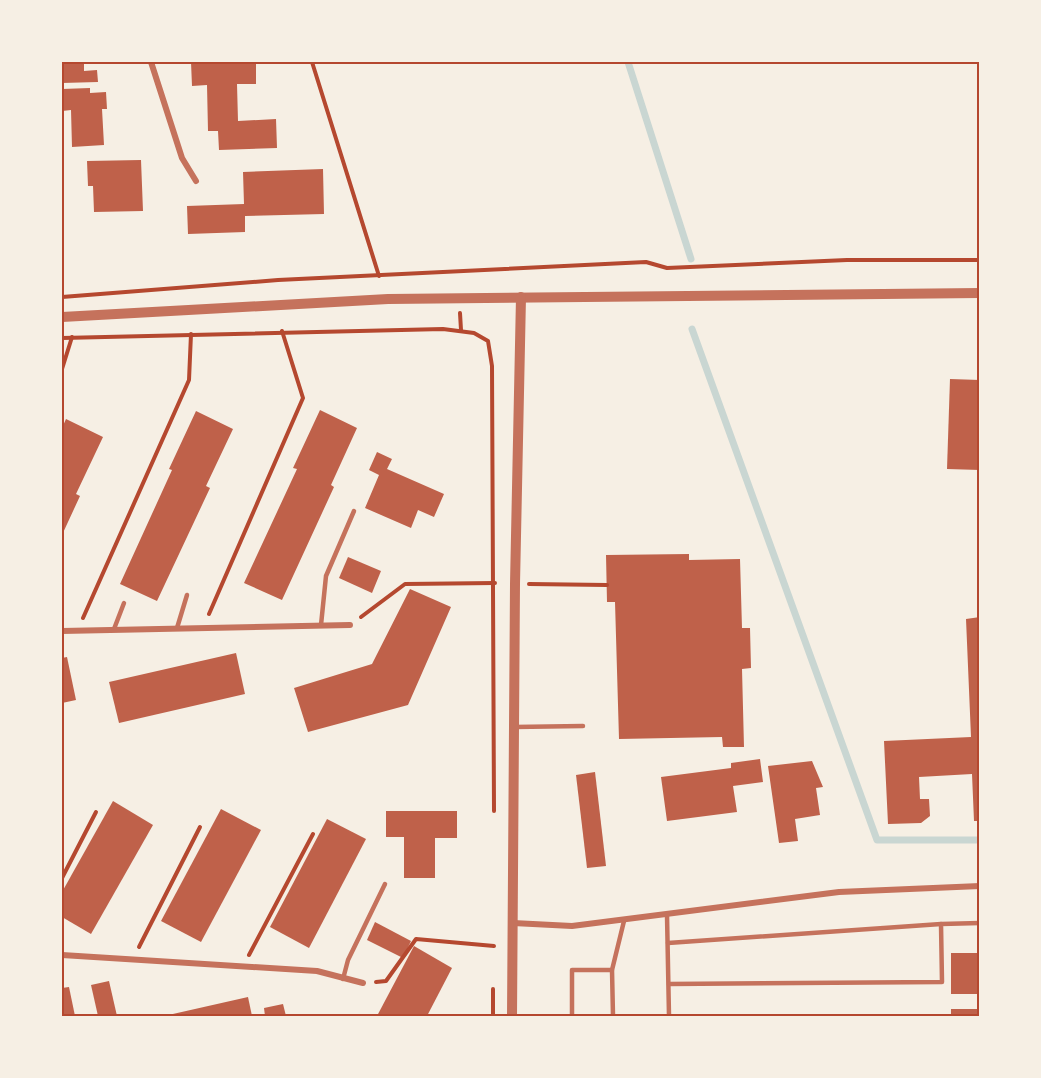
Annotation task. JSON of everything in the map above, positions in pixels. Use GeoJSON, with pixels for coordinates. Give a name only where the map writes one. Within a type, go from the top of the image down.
{"type":"FeatureCollection","features":[{"type":"Feature","properties":{"kind":"street"},"geometry":{"type":"LineString","coordinates":[[151,62],[182,158],[196,181]]}},
{"type":"Feature","properties":{"kind":"street"},"geometry":{"type":"LineString","coordinates":[[62,317],[373,299],[980,293]]}},
{"type":"Feature","properties":{"kind":"street"},"geometry":{"type":"LineString","coordinates":[[512,1017],[515,584],[521,297]]}},
{"type":"Feature","properties":{"kind":"street"},"geometry":{"type":"LineString","coordinates":[[62,631],[350,625]]}},
{"type":"Feature","properties":{"kind":"street"},"geometry":{"type":"LineString","coordinates":[[513,923],[572,926],[839,892],[980,886]]}},
{"type":"Feature","properties":{"kind":"street"},"geometry":{"type":"LineString","coordinates":[[62,955],[317,971],[363,983]]}},
{"type":"Feature","properties":{"kind":"lane"},"geometry":{"type":"LineString","coordinates":[[321,625],[326,576],[354,511]]}},
{"type":"Feature","properties":{"kind":"lane"},"geometry":{"type":"LineString","coordinates":[[177,627],[187,596]]}},
{"type":"Feature","properties":{"kind":"lane"},"geometry":{"type":"LineString","coordinates":[[114,629],[124,603]]}},
{"type":"Feature","properties":{"kind":"lane"},"geometry":{"type":"LineString","coordinates":[[514,728],[584,726]]}},
{"type":"Feature","properties":{"kind":"lane"},"geometry":{"type":"LineString","coordinates":[[343,979],[348,960],[385,884]]}},
{"type":"Feature","properties":{"kind":"lane"},"geometry":{"type":"LineString","coordinates":[[667,915],[669,1017]]}},
{"type":"Feature","properties":{"kind":"lane"},"geometry":{"type":"LineString","coordinates":[[613,1017],[612,970],[624,921]]}},
{"type":"Feature","properties":{"kind":"lane"},"geometry":{"type":"LineString","coordinates":[[668,943],[980,923]]}},
{"type":"Feature","properties":{"kind":"lane"},"geometry":{"type":"LineString","coordinates":[[669,984],[942,982],[941,924]]}},
{"type":"Feature","properties":{"kind":"lane"},"geometry":{"type":"LineString","coordinates":[[572,1017],[572,970],[612,970]]}},
{"type":"Feature","properties":{"kind":"path"},"geometry":{"type":"LineString","coordinates":[[312,62],[379,276]]}},
{"type":"Feature","properties":{"kind":"path"},"geometry":{"type":"LineString","coordinates":[[62,297],[278,280],[646,262],[667,268],[847,260],[980,260]]}},
{"type":"Feature","properties":{"kind":"path"},"geometry":{"type":"LineString","coordinates":[[62,338],[282,331],[461,330],[474,333],[488,341],[492,366],[494,816]]}},
{"type":"Feature","properties":{"kind":"path"},"geometry":{"type":"LineString","coordinates":[[209,627],[209,614],[303,398],[282,331]]}},
{"type":"Feature","properties":{"kind":"path"},"geometry":{"type":"LineString","coordinates":[[82,630],[83,618],[189,380],[191,334]]}},
{"type":"Feature","properties":{"kind":"path"},"geometry":{"type":"LineString","coordinates":[[62,369],[72,337]]}},
{"type":"Feature","properties":{"kind":"path"},"geometry":{"type":"LineString","coordinates":[[350,625],[405,584],[493,583]]}},
{"type":"Feature","properties":{"kind":"path"},"geometry":{"type":"LineString","coordinates":[[515,584],[607,585]]}},
{"type":"Feature","properties":{"kind":"path"},"geometry":{"type":"LineString","coordinates":[[62,878],[96,812]]}},
{"type":"Feature","properties":{"kind":"path"},"geometry":{"type":"LineString","coordinates":[[139,960],[138,947],[200,827]]}},
{"type":"Feature","properties":{"kind":"path"},"geometry":{"type":"LineString","coordinates":[[248,966],[249,954],[314,834]]}},
{"type":"Feature","properties":{"kind":"path"},"geometry":{"type":"LineString","coordinates":[[363,983],[386,981],[416,939],[494,946]]}},
{"type":"Feature","properties":{"kind":"building"},"geometry":{"type":"Polygon","coordinates":[[[62,62],[84,62],[84,71],[97,70],[98,82],[62,83],[62,62]]]}},
{"type":"Feature","properties":{"kind":"building"},"geometry":{"type":"Polygon","coordinates":[[[191,62],[256,62],[256,84],[237,84],[238,121],[276,119],[277,148],[219,150],[218,131],[208,131],[207,85],[192,86],[191,62]]]}},
{"type":"Feature","properties":{"kind":"building"},"geometry":{"type":"Polygon","coordinates":[[[90,88],[90,93],[106,92],[107,109],[102,109],[104,145],[72,147],[71,110],[62,111],[62,89],[90,88]]]}},
{"type":"Feature","properties":{"kind":"building"},"geometry":{"type":"Polygon","coordinates":[[[141,160],[143,211],[94,212],[93,186],[88,186],[87,161],[141,160]]]}},
{"type":"Feature","properties":{"kind":"building"},"geometry":{"type":"Polygon","coordinates":[[[323,169],[324,214],[245,216],[245,232],[188,234],[187,206],[244,204],[243,172],[323,169]]]}},
{"type":"Feature","properties":{"kind":"building"},"geometry":{"type":"Polygon","coordinates":[[[950,379],[980,380],[980,470],[947,469],[950,379]]]}},
{"type":"Feature","properties":{"kind":"building"},"geometry":{"type":"Polygon","coordinates":[[[320,410],[357,428],[331,485],[334,487],[282,600],[244,583],[297,469],[293,468],[320,410]]]}},
{"type":"Feature","properties":{"kind":"building"},"geometry":{"type":"Polygon","coordinates":[[[196,411],[233,429],[206,486],[210,488],[157,601],[120,584],[196,411]]]}},
{"type":"Feature","properties":{"kind":"building"},"geometry":{"type":"Polygon","coordinates":[[[66,419],[103,437],[76,494],[80,496],[62,535],[62,428],[66,419]]]}},
{"type":"Feature","properties":{"kind":"building"},"geometry":{"type":"Polygon","coordinates":[[[377,452],[392,459],[387,469],[444,494],[434,517],[418,510],[411,528],[365,508],[379,475],[369,470],[377,452]]]}},
{"type":"Feature","properties":{"kind":"building"},"geometry":{"type":"Polygon","coordinates":[[[689,554],[689,560],[740,559],[742,628],[750,628],[751,668],[742,669],[744,747],[723,747],[722,737],[619,739],[615,602],[607,602],[606,555],[689,554]]]}},
{"type":"Feature","properties":{"kind":"building"},"geometry":{"type":"Polygon","coordinates":[[[348,557],[381,571],[372,593],[339,578],[348,557]]]}},
{"type":"Feature","properties":{"kind":"building"},"geometry":{"type":"Polygon","coordinates":[[[410,589],[451,607],[408,705],[308,732],[294,688],[372,664],[410,589]]]}},
{"type":"Feature","properties":{"kind":"building"},"geometry":{"type":"Polygon","coordinates":[[[980,617],[980,821],[974,821],[972,774],[919,777],[920,799],[929,799],[930,816],[921,823],[888,824],[884,741],[971,737],[966,619],[980,617]]]}},
{"type":"Feature","properties":{"kind":"building"},"geometry":{"type":"Polygon","coordinates":[[[236,653],[245,694],[119,723],[109,682],[236,653]]]}},
{"type":"Feature","properties":{"kind":"building"},"geometry":{"type":"Polygon","coordinates":[[[67,657],[76,700],[62,703],[62,658],[67,657]]]}},
{"type":"Feature","properties":{"kind":"building"},"geometry":{"type":"Polygon","coordinates":[[[760,759],[763,782],[733,786],[737,812],[667,821],[661,777],[731,768],[731,763],[760,759]]]}},
{"type":"Feature","properties":{"kind":"building"},"geometry":{"type":"Polygon","coordinates":[[[812,761],[823,787],[816,788],[820,815],[795,819],[798,841],[779,843],[768,766],[812,761]]]}},
{"type":"Feature","properties":{"kind":"building"},"geometry":{"type":"Polygon","coordinates":[[[595,772],[606,866],[587,868],[576,775],[595,772]]]}},
{"type":"Feature","properties":{"kind":"building"},"geometry":{"type":"Polygon","coordinates":[[[113,801],[153,825],[91,934],[62,917],[62,892],[113,801]]]}},
{"type":"Feature","properties":{"kind":"building"},"geometry":{"type":"Polygon","coordinates":[[[221,809],[261,830],[201,942],[161,921],[221,809]]]}},
{"type":"Feature","properties":{"kind":"building"},"geometry":{"type":"Polygon","coordinates":[[[386,811],[457,811],[457,838],[435,838],[435,878],[404,878],[404,837],[386,837],[386,811]]]}},
{"type":"Feature","properties":{"kind":"building"},"geometry":{"type":"Polygon","coordinates":[[[327,819],[366,839],[309,948],[270,927],[327,819]]]}},
{"type":"Feature","properties":{"kind":"building"},"geometry":{"type":"Polygon","coordinates":[[[375,922],[411,941],[403,958],[367,940],[375,922]]]}},
{"type":"Feature","properties":{"kind":"building"},"geometry":{"type":"Polygon","coordinates":[[[414,946],[452,968],[427,1016],[377,1016],[414,946]]]}},
{"type":"Feature","properties":{"kind":"building"},"geometry":{"type":"Polygon","coordinates":[[[951,953],[980,953],[980,994],[951,994],[951,953]]]}},
{"type":"Feature","properties":{"kind":"building"},"geometry":{"type":"Polygon","coordinates":[[[109,981],[117,1016],[98,1016],[91,985],[109,981]]]}},
{"type":"Feature","properties":{"kind":"building"},"geometry":{"type":"Polygon","coordinates":[[[69,987],[75,1016],[62,1016],[62,988],[69,987]]]}},
{"type":"Feature","properties":{"kind":"building"},"geometry":{"type":"Polygon","coordinates":[[[248,997],[252,1016],[164,1016],[248,997]]]}},
{"type":"Feature","properties":{"kind":"building"},"geometry":{"type":"Polygon","coordinates":[[[283,1004],[286,1016],[265,1016],[264,1008],[283,1004]]]}},
{"type":"Feature","properties":{"kind":"building"},"geometry":{"type":"Polygon","coordinates":[[[951,1009],[980,1009],[980,1016],[951,1016],[951,1009]]]}},
{"type":"Feature","properties":{"kind":"waterway"},"geometry":{"type":"LineString","coordinates":[[628,62],[691,259]]}},
{"type":"Feature","properties":{"kind":"waterway"},"geometry":{"type":"LineString","coordinates":[[692,329],[877,840],[980,840]]}}]}
